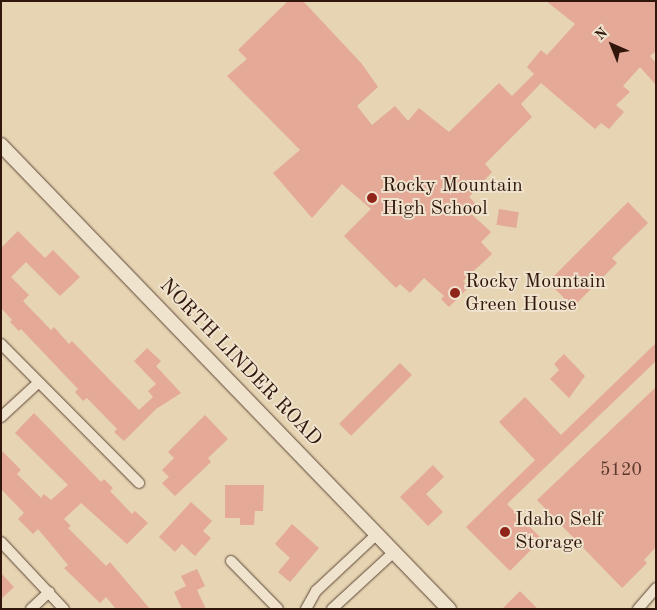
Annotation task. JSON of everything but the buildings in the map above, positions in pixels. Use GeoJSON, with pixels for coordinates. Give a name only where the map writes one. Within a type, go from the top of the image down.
{"type":"FeatureCollection","features":[{"type":"Feature","properties":{"kind":"main road","name":"NORTH LINDER ROAD"},"geometry":{"type":"LineString","coordinates":[[1,144],[449,609]]}},
{"type":"Feature","properties":{"kind":"street"},"geometry":{"type":"LineString","coordinates":[[1,344],[139,484]]}},
{"type":"Feature","properties":{"kind":"street"},"geometry":{"type":"LineString","coordinates":[[1,417],[38,383]]}},
{"type":"Feature","properties":{"kind":"street"},"geometry":{"type":"LineString","coordinates":[[306,609],[316,592],[377,534]]}},
{"type":"Feature","properties":{"kind":"street"},"geometry":{"type":"LineString","coordinates":[[1,542],[64,609]]}},
{"type":"Feature","properties":{"kind":"street"},"geometry":{"type":"LineString","coordinates":[[332,609],[394,552]]}},
{"type":"Feature","properties":{"kind":"street"},"geometry":{"type":"LineString","coordinates":[[231,561],[278,609]]}},
{"type":"Feature","properties":{"kind":"street"},"geometry":{"type":"LineString","coordinates":[[638,609],[656,588]]}},
{"type":"Feature","properties":{"kind":"street"},"geometry":{"type":"LineString","coordinates":[[31,609],[48,592]]}},
{"type":"Feature","properties":{"kind":"place","name":"Rocky Mountain High School"},"geometry":{"type":"Point","coordinates":[372,198]}},
{"type":"Feature","properties":{"kind":"place","name":"Rocky Mountain Green House"},"geometry":{"type":"Point","coordinates":[455,293]}},
{"type":"Feature","properties":{"kind":"place","name":"Idaho Self Storage"},"geometry":{"type":"Point","coordinates":[505,532]}}]}
